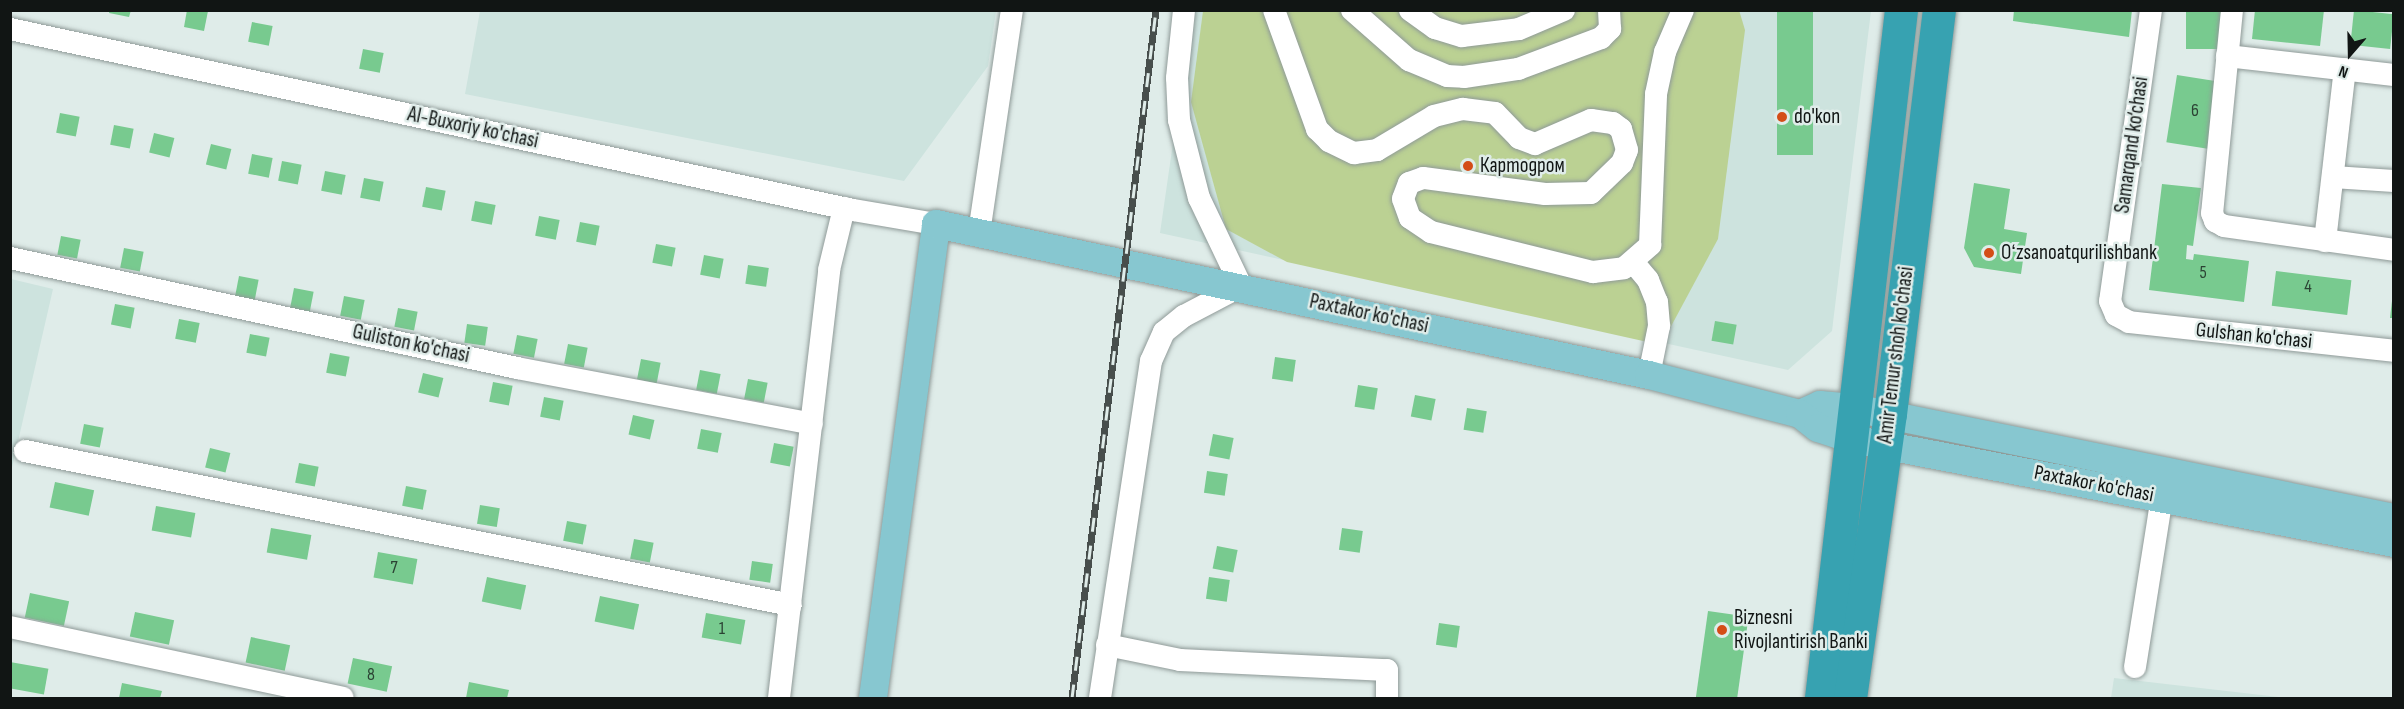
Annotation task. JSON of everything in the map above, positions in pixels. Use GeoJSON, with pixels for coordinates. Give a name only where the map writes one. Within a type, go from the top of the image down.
{"type":"FeatureCollection","features":[{"type":"Feature","properties":{"kind":"highway","name":"Amir Temur shoh ko'chasi"},"geometry":{"type":"LineString","coordinates":[[1821,699],[1901,10]]}},
{"type":"Feature","properties":{"kind":"highway","name":"Amir Temur shoh ko'chasi"},"geometry":{"type":"LineString","coordinates":[[1850,699],[1890,414],[1939,10]]}},
{"type":"Feature","properties":{"kind":"main road","name":"Paxtakor ko'chasi"},"geometry":{"type":"LineString","coordinates":[[936,224],[1241,286],[1649,375],[1800,414],[1820,405],[1885,446],[2162,496],[2394,543]]}},
{"type":"Feature","properties":{"kind":"main road"},"geometry":{"type":"LineString","coordinates":[[873,699],[936,224]]}},
{"type":"Feature","properties":{"kind":"main road","name":"Paxtakor ko'chasi"},"geometry":{"type":"LineString","coordinates":[[1853,424],[1890,414],[2394,518]]}},
{"type":"Feature","properties":{"kind":"street"},"geometry":{"type":"LineString","coordinates":[[979,233],[1012,10]]}},
{"type":"Feature","properties":{"kind":"street"},"geometry":{"type":"LineString","coordinates":[[1100,699],[1151,361],[1164,332],[1184,316],[1241,286],[1199,198],[1179,120],[1177,78],[1184,10]]}},
{"type":"Feature","properties":{"kind":"street"},"geometry":{"type":"LineString","coordinates":[[1274,10],[1317,129],[1329,141],[1354,153],[1377,150],[1434,116],[1463,109],[1496,113],[1519,138],[1535,144],[1591,120],[1613,123],[1625,139],[1622,164],[1591,193],[1545,194],[1423,178],[1409,183],[1403,199],[1404,211],[1418,227],[1431,232],[1576,268],[1610,272],[1633,262],[1650,245],[1653,235],[1656,94],[1665,52],[1683,10]]}},
{"type":"Feature","properties":{"kind":"street"},"geometry":{"type":"LineString","coordinates":[[1352,10],[1409,60],[1447,76],[1464,77],[1518,69],[1601,38],[1610,29],[1609,10]]}},
{"type":"Feature","properties":{"kind":"street"},"geometry":{"type":"LineString","coordinates":[[1410,10],[1434,28],[1462,36],[1519,29],[1564,10]]}},
{"type":"Feature","properties":{"kind":"street","name":"Samarqand ko‘chasi"},"geometry":{"type":"LineString","coordinates":[[2116,315],[2110,301],[2151,10]]}},
{"type":"Feature","properties":{"kind":"street"},"geometry":{"type":"LineString","coordinates":[[2232,10],[2212,213],[2215,221],[2224,226],[2394,250]]}},
{"type":"Feature","properties":{"kind":"street","name":"Al-Buxoriy ko'chasi"},"geometry":{"type":"LineString","coordinates":[[10,29],[844,208],[936,224]]}},
{"type":"Feature","properties":{"kind":"street"},"geometry":{"type":"LineString","coordinates":[[2228,56],[2394,75]]}},
{"type":"Feature","properties":{"kind":"street"},"geometry":{"type":"LineString","coordinates":[[2325,241],[2345,69]]}},
{"type":"Feature","properties":{"kind":"street"},"geometry":{"type":"LineString","coordinates":[[2333,177],[2394,181]]}},
{"type":"Feature","properties":{"kind":"street"},"geometry":{"type":"LineString","coordinates":[[779,699],[813,424],[829,270],[844,208]]}},
{"type":"Feature","properties":{"kind":"street","name":"Guliston ko'chasi"},"geometry":{"type":"LineString","coordinates":[[10,258],[518,368],[813,424]]}},
{"type":"Feature","properties":{"kind":"street"},"geometry":{"type":"LineString","coordinates":[[1633,262],[1654,291],[1659,314],[1649,375]]}},
{"type":"Feature","properties":{"kind":"street","name":"Gulshan ko'chasi"},"geometry":{"type":"LineString","coordinates":[[2116,315],[2130,322],[2394,351]]}},
{"type":"Feature","properties":{"kind":"street"},"geometry":{"type":"LineString","coordinates":[[25,451],[791,605]]}},
{"type":"Feature","properties":{"kind":"street"},"geometry":{"type":"LineString","coordinates":[[2135,667],[2162,496]]}},
{"type":"Feature","properties":{"kind":"street"},"geometry":{"type":"LineString","coordinates":[[10,627],[343,699]]}},
{"type":"Feature","properties":{"kind":"street"},"geometry":{"type":"LineString","coordinates":[[1107,645],[1180,660],[1387,670],[1387,699]]}},
{"type":"Feature","properties":{"kind":"shaded area"},"geometry":{"type":"Polygon","coordinates":[[[480,10],[996,11],[988,66],[904,181],[465,94],[480,10]]]}},
{"type":"Feature","properties":{"kind":"shaded area","name":"Картодром"},"geometry":{"type":"Polygon","coordinates":[[[1192,11],[1871,11],[1832,331],[1788,370],[1160,233],[1192,11]]]}},
{"type":"Feature","properties":{"kind":"shaded area"},"geometry":{"type":"Polygon","coordinates":[[[11,279],[53,289],[11,472],[11,279]]]}},
{"type":"Feature","properties":{"kind":"shaded area"},"geometry":{"type":"Polygon","coordinates":[[[2114,678],[2287,698],[2111,698],[2114,678]]]}},
{"type":"Feature","properties":{"kind":"green space","name":"Картодром"},"geometry":{"type":"Polygon","coordinates":[[[1739,10],[1745,30],[1718,239],[1661,345],[1287,262],[1226,229],[1191,102],[1203,11],[1739,10]]]}},
{"type":"Feature","properties":{"kind":"building"},"geometry":{"type":"Polygon","coordinates":[[[110,10],[131,10],[129,17],[109,13],[110,10]]]}},
{"type":"Feature","properties":{"kind":"building"},"geometry":{"type":"Polygon","coordinates":[[[187,10],[208,11],[204,31],[184,27],[187,10]]]}},
{"type":"Feature","properties":{"kind":"building"},"geometry":{"type":"Polygon","coordinates":[[[1777,10],[1813,10],[1813,155],[1777,155],[1777,10]]]}},
{"type":"Feature","properties":{"kind":"building"},"geometry":{"type":"Polygon","coordinates":[[[2014,10],[2132,10],[2129,37],[2013,21],[2014,10]]]}},
{"type":"Feature","properties":{"kind":"building"},"geometry":{"type":"Polygon","coordinates":[[[2186,10],[2225,10],[2225,49],[2186,49],[2186,10]]]}},
{"type":"Feature","properties":{"kind":"building"},"geometry":{"type":"Polygon","coordinates":[[[2255,10],[2324,10],[2320,46],[2252,39],[2255,10]]]}},
{"type":"Feature","properties":{"kind":"building"},"geometry":{"type":"Polygon","coordinates":[[[2354,10],[2394,14],[2390,49],[2350,45],[2354,10]]]}},
{"type":"Feature","properties":{"kind":"building"},"geometry":{"type":"Polygon","coordinates":[[[252,22],[273,26],[269,46],[248,42],[252,22]]]}},
{"type":"Feature","properties":{"kind":"building"},"geometry":{"type":"Polygon","coordinates":[[[363,49],[384,53],[380,73],[359,69],[363,49]]]}},
{"type":"Feature","properties":{"kind":"building"},"geometry":{"type":"Polygon","coordinates":[[[2177,75],[2221,82],[2211,149],[2166,142],[2177,75]]]}},
{"type":"Feature","properties":{"kind":"building"},"geometry":{"type":"Polygon","coordinates":[[[60,113],[80,117],[76,136],[56,133],[60,113]]]}},
{"type":"Feature","properties":{"kind":"building"},"geometry":{"type":"Polygon","coordinates":[[[114,125],[134,129],[130,148],[110,145],[114,125]]]}},
{"type":"Feature","properties":{"kind":"building"},"geometry":{"type":"Polygon","coordinates":[[[154,133],[174,138],[170,157],[149,152],[154,133]]]}},
{"type":"Feature","properties":{"kind":"building"},"geometry":{"type":"Polygon","coordinates":[[[211,144],[231,149],[226,169],[206,164],[211,144]]]}},
{"type":"Feature","properties":{"kind":"building"},"geometry":{"type":"Polygon","coordinates":[[[252,154],[273,158],[269,178],[248,174],[252,154]]]}},
{"type":"Feature","properties":{"kind":"building"},"geometry":{"type":"Polygon","coordinates":[[[282,161],[302,165],[298,184],[278,181],[282,161]]]}},
{"type":"Feature","properties":{"kind":"building"},"geometry":{"type":"Polygon","coordinates":[[[325,171],[346,175],[342,195],[321,191],[325,171]]]}},
{"type":"Feature","properties":{"kind":"building"},"geometry":{"type":"Polygon","coordinates":[[[364,178],[384,182],[380,201],[360,198],[364,178]]]}},
{"type":"Feature","properties":{"kind":"building"},"geometry":{"type":"Polygon","coordinates":[[[1974,183],[2010,189],[2004,229],[2027,233],[2021,274],[1974,267],[1964,248],[1974,183]]]}},
{"type":"Feature","properties":{"kind":"building"},"geometry":{"type":"Polygon","coordinates":[[[2162,184],[2201,188],[2193,246],[2187,245],[2186,259],[2193,260],[2194,254],[2249,261],[2244,302],[2149,290],[2162,184]]]}},
{"type":"Feature","properties":{"kind":"building"},"geometry":{"type":"Polygon","coordinates":[[[426,187],[446,191],[442,210],[422,207],[426,187]]]}},
{"type":"Feature","properties":{"kind":"building"},"geometry":{"type":"Polygon","coordinates":[[[475,201],[496,205],[492,225],[471,221],[475,201]]]}},
{"type":"Feature","properties":{"kind":"building"},"geometry":{"type":"Polygon","coordinates":[[[539,216],[560,220],[556,240],[535,236],[539,216]]]}},
{"type":"Feature","properties":{"kind":"building"},"geometry":{"type":"Polygon","coordinates":[[[580,222],[600,226],[596,245],[576,242],[580,222]]]}},
{"type":"Feature","properties":{"kind":"building"},"geometry":{"type":"Polygon","coordinates":[[[61,236],[81,240],[77,258],[57,255],[61,236]]]}},
{"type":"Feature","properties":{"kind":"building"},"geometry":{"type":"Polygon","coordinates":[[[656,244],[676,248],[672,266],[652,263],[656,244]]]}},
{"type":"Feature","properties":{"kind":"building"},"geometry":{"type":"Polygon","coordinates":[[[124,248],[144,252],[140,271],[120,268],[124,248]]]}},
{"type":"Feature","properties":{"kind":"building"},"geometry":{"type":"Polygon","coordinates":[[[704,255],[724,259],[720,278],[700,275],[704,255]]]}},
{"type":"Feature","properties":{"kind":"building"},"geometry":{"type":"Polygon","coordinates":[[[748,265],[769,268],[766,287],[745,284],[748,265]]]}},
{"type":"Feature","properties":{"kind":"building"},"geometry":{"type":"Polygon","coordinates":[[[2276,271],[2351,280],[2347,315],[2272,306],[2276,271]]]}},
{"type":"Feature","properties":{"kind":"building"},"geometry":{"type":"Polygon","coordinates":[[[239,276],[259,280],[255,299],[235,296],[239,276]]]}},
{"type":"Feature","properties":{"kind":"building"},"geometry":{"type":"Polygon","coordinates":[[[294,288],[314,292],[310,311],[290,308],[294,288]]]}},
{"type":"Feature","properties":{"kind":"building"},"geometry":{"type":"Polygon","coordinates":[[[344,296],[365,300],[361,320],[340,316],[344,296]]]}},
{"type":"Feature","properties":{"kind":"building"},"geometry":{"type":"Polygon","coordinates":[[[2392,301],[2394,301],[2394,318],[2390,318],[2392,301]]]}},
{"type":"Feature","properties":{"kind":"building"},"geometry":{"type":"Polygon","coordinates":[[[115,304],[135,308],[131,328],[111,325],[115,304]]]}},
{"type":"Feature","properties":{"kind":"building"},"geometry":{"type":"Polygon","coordinates":[[[398,308],[418,312],[414,330],[394,327],[398,308]]]}},
{"type":"Feature","properties":{"kind":"building"},"geometry":{"type":"Polygon","coordinates":[[[179,319],[200,323],[196,343],[175,339],[179,319]]]}},
{"type":"Feature","properties":{"kind":"building"},"geometry":{"type":"Polygon","coordinates":[[[1715,321],[1737,325],[1733,345],[1712,341],[1715,321]]]}},
{"type":"Feature","properties":{"kind":"building"},"geometry":{"type":"Polygon","coordinates":[[[467,324],[488,327],[485,346],[464,343],[467,324]]]}},
{"type":"Feature","properties":{"kind":"building"},"geometry":{"type":"Polygon","coordinates":[[[250,334],[270,338],[266,356],[246,353],[250,334]]]}},
{"type":"Feature","properties":{"kind":"building"},"geometry":{"type":"Polygon","coordinates":[[[517,335],[538,339],[534,358],[513,354],[517,335]]]}},
{"type":"Feature","properties":{"kind":"building"},"geometry":{"type":"Polygon","coordinates":[[[568,344],[588,348],[584,367],[564,364],[568,344]]]}},
{"type":"Feature","properties":{"kind":"building"},"geometry":{"type":"Polygon","coordinates":[[[330,353],[350,357],[346,376],[326,373],[330,353]]]}},
{"type":"Feature","properties":{"kind":"building"},"geometry":{"type":"Polygon","coordinates":[[[1275,357],[1296,360],[1293,382],[1272,379],[1275,357]]]}},
{"type":"Feature","properties":{"kind":"building"},"geometry":{"type":"Polygon","coordinates":[[[641,359],[661,363],[657,383],[637,380],[641,359]]]}},
{"type":"Feature","properties":{"kind":"building"},"geometry":{"type":"Polygon","coordinates":[[[700,370],[721,374],[717,394],[696,390],[700,370]]]}},
{"type":"Feature","properties":{"kind":"building"},"geometry":{"type":"Polygon","coordinates":[[[423,373],[443,378],[439,397],[418,392],[423,373]]]}},
{"type":"Feature","properties":{"kind":"building"},"geometry":{"type":"Polygon","coordinates":[[[748,379],[768,383],[764,402],[744,399],[748,379]]]}},
{"type":"Feature","properties":{"kind":"building"},"geometry":{"type":"Polygon","coordinates":[[[493,382],[513,386],[509,405],[489,402],[493,382]]]}},
{"type":"Feature","properties":{"kind":"building"},"geometry":{"type":"Polygon","coordinates":[[[1358,385],[1378,388],[1374,410],[1355,407],[1358,385]]]}},
{"type":"Feature","properties":{"kind":"building"},"geometry":{"type":"Polygon","coordinates":[[[1415,395],[1436,399],[1431,421],[1411,417],[1415,395]]]}},
{"type":"Feature","properties":{"kind":"building"},"geometry":{"type":"Polygon","coordinates":[[[544,397],[564,401],[560,420],[540,417],[544,397]]]}},
{"type":"Feature","properties":{"kind":"building"},"geometry":{"type":"Polygon","coordinates":[[[1467,408],[1487,411],[1483,433],[1464,430],[1467,408]]]}},
{"type":"Feature","properties":{"kind":"building"},"geometry":{"type":"Polygon","coordinates":[[[633,415],[654,420],[650,439],[629,434],[633,415]]]}},
{"type":"Feature","properties":{"kind":"building"},"geometry":{"type":"Polygon","coordinates":[[[84,424],[104,428],[100,447],[80,444],[84,424]]]}},
{"type":"Feature","properties":{"kind":"building"},"geometry":{"type":"Polygon","coordinates":[[[701,429],[722,433],[718,453],[697,449],[701,429]]]}},
{"type":"Feature","properties":{"kind":"building"},"geometry":{"type":"Polygon","coordinates":[[[1213,434],[1234,438],[1229,460],[1209,456],[1213,434]]]}},
{"type":"Feature","properties":{"kind":"building"},"geometry":{"type":"Polygon","coordinates":[[[774,443],[794,447],[790,466],[770,463],[774,443]]]}},
{"type":"Feature","properties":{"kind":"building"},"geometry":{"type":"Polygon","coordinates":[[[210,448],[230,453],[226,472],[205,467],[210,448]]]}},
{"type":"Feature","properties":{"kind":"building"},"geometry":{"type":"Polygon","coordinates":[[[299,463],[319,467],[315,486],[295,483],[299,463]]]}},
{"type":"Feature","properties":{"kind":"building"},"geometry":{"type":"Polygon","coordinates":[[[1207,471],[1228,474],[1225,496],[1204,493],[1207,471]]]}},
{"type":"Feature","properties":{"kind":"building"},"geometry":{"type":"Polygon","coordinates":[[[55,482],[94,490],[89,516],[50,507],[55,482]]]}},
{"type":"Feature","properties":{"kind":"building"},"geometry":{"type":"Polygon","coordinates":[[[406,486],[427,490],[423,510],[402,506],[406,486]]]}},
{"type":"Feature","properties":{"kind":"building"},"geometry":{"type":"Polygon","coordinates":[[[480,505],[500,508],[497,527],[477,524],[480,505]]]}},
{"type":"Feature","properties":{"kind":"building"},"geometry":{"type":"Polygon","coordinates":[[[156,506],[195,513],[191,538],[152,531],[156,506]]]}},
{"type":"Feature","properties":{"kind":"building"},"geometry":{"type":"Polygon","coordinates":[[[567,521],[587,525],[583,544],[563,541],[567,521]]]}},
{"type":"Feature","properties":{"kind":"building"},"geometry":{"type":"Polygon","coordinates":[[[271,528],[311,535],[307,560],[267,553],[271,528]]]}},
{"type":"Feature","properties":{"kind":"building"},"geometry":{"type":"Polygon","coordinates":[[[1342,528],[1363,531],[1360,553],[1339,550],[1342,528]]]}},
{"type":"Feature","properties":{"kind":"building"},"geometry":{"type":"Polygon","coordinates":[[[634,539],[654,543],[650,562],[630,559],[634,539]]]}},
{"type":"Feature","properties":{"kind":"building"},"geometry":{"type":"Polygon","coordinates":[[[1217,546],[1238,550],[1233,573],[1213,569],[1217,546]]]}},
{"type":"Feature","properties":{"kind":"building"},"geometry":{"type":"Polygon","coordinates":[[[378,552],[417,559],[413,585],[373,578],[378,552]]]}},
{"type":"Feature","properties":{"kind":"building"},"geometry":{"type":"Polygon","coordinates":[[[752,561],[773,564],[770,583],[749,580],[752,561]]]}},
{"type":"Feature","properties":{"kind":"building"},"geometry":{"type":"Polygon","coordinates":[[[487,577],[526,585],[521,610],[482,601],[487,577]]]}},
{"type":"Feature","properties":{"kind":"building"},"geometry":{"type":"Polygon","coordinates":[[[1209,577],[1230,580],[1227,602],[1206,599],[1209,577]]]}},
{"type":"Feature","properties":{"kind":"building"},"geometry":{"type":"Polygon","coordinates":[[[30,593],[69,601],[64,626],[25,617],[30,593]]]}},
{"type":"Feature","properties":{"kind":"building"},"geometry":{"type":"Polygon","coordinates":[[[600,596],[639,604],[634,630],[595,621],[600,596]]]}},
{"type":"Feature","properties":{"kind":"building"},"geometry":{"type":"Polygon","coordinates":[[[1708,611],[1749,617],[1737,698],[1696,698],[1708,611]]]}},
{"type":"Feature","properties":{"kind":"building"},"geometry":{"type":"Polygon","coordinates":[[[135,612],[174,620],[169,645],[130,636],[135,612]]]}},
{"type":"Feature","properties":{"kind":"building"},"geometry":{"type":"Polygon","coordinates":[[[706,613],[745,620],[741,645],[702,638],[706,613]]]}},
{"type":"Feature","properties":{"kind":"building"},"geometry":{"type":"Polygon","coordinates":[[[1439,623],[1460,626],[1457,648],[1436,645],[1439,623]]]}},
{"type":"Feature","properties":{"kind":"building"},"geometry":{"type":"Polygon","coordinates":[[[251,637],[290,645],[285,671],[246,662],[251,637]]]}},
{"type":"Feature","properties":{"kind":"building"},"geometry":{"type":"Polygon","coordinates":[[[353,658],[392,666],[387,692],[348,683],[353,658]]]}},
{"type":"Feature","properties":{"kind":"building"},"geometry":{"type":"Polygon","coordinates":[[[10,662],[48,669],[44,694],[10,688],[10,662]]]}},
{"type":"Feature","properties":{"kind":"building"},"geometry":{"type":"Polygon","coordinates":[[[469,682],[509,690],[507,698],[466,698],[469,682]]]}},
{"type":"Feature","properties":{"kind":"building"},"geometry":{"type":"Polygon","coordinates":[[[122,683],[162,691],[160,698],[119,698],[122,683]]]}},
{"type":"Feature","properties":{"kind":"railway"},"geometry":{"type":"LineString","coordinates":[[1072,698],[1156,10]]}},
{"type":"Feature","properties":{"kind":"place","name":"do'kon"},"geometry":{"type":"Point","coordinates":[1782,117]}},
{"type":"Feature","properties":{"kind":"place","name":"Картодром"},"geometry":{"type":"Point","coordinates":[1468,166]}},
{"type":"Feature","properties":{"kind":"place","name":"Oʻzsanoatqurilishbank"},"geometry":{"type":"Point","coordinates":[1989,253]}},
{"type":"Feature","properties":{"kind":"place","name":"Biznesni Rivojlantirish Banki"},"geometry":{"type":"Point","coordinates":[1722,630]}}]}
